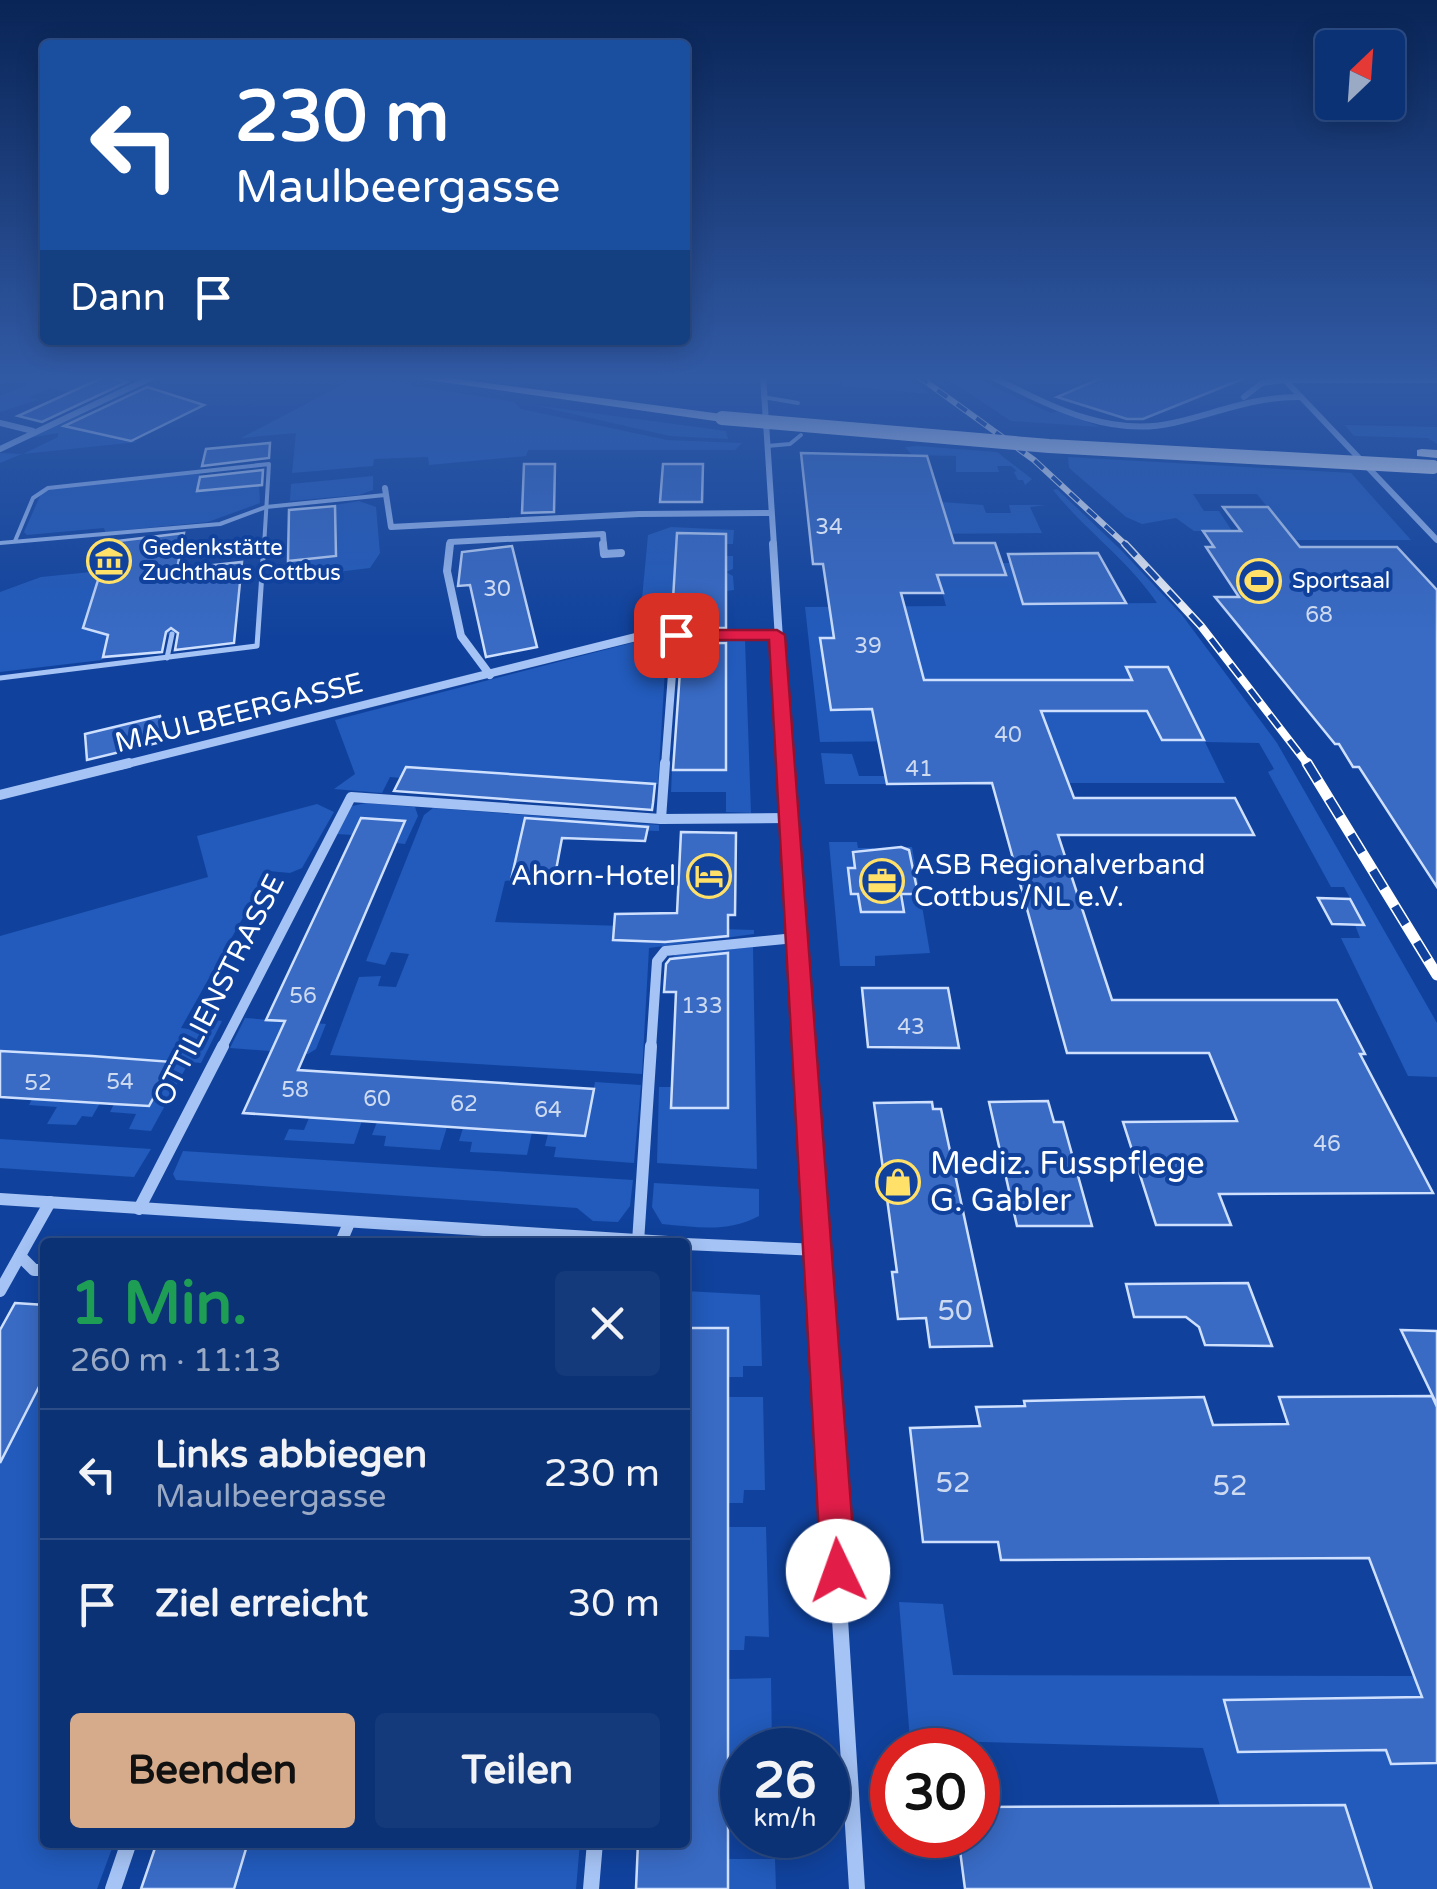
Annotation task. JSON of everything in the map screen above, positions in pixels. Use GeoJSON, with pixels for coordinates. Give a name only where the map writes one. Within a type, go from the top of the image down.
{"type":"FeatureCollection","features":[{"type":"Feature","properties":{"kind":"street"},"geometry":{"type":"LineString","coordinates":[[767,464],[857,1889]]}},
{"type":"Feature","properties":{"kind":"street"},"geometry":{"type":"LineString","coordinates":[[1364,464],[1437,540]]}},
{"type":"Feature","properties":{"kind":"street"},"geometry":{"type":"LineString","coordinates":[[385,492],[392,527],[639,514],[770,513]]}},
{"type":"Feature","properties":{"kind":"street"},"geometry":{"type":"LineString","coordinates":[[490,674],[461,636],[447,571],[450,542],[603,534],[604,554],[620,553]]}},
{"type":"Feature","properties":{"kind":"street"},"geometry":{"type":"LineString","coordinates":[[676,635],[661,818],[788,818]]}},
{"type":"Feature","properties":{"kind":"street","name":"MAULBEERGASSE"},"geometry":{"type":"LineString","coordinates":[[0,795],[640,636],[777,635]]}},
{"type":"Feature","properties":{"kind":"street","name":"OTTILIENSTRASSE"},"geometry":{"type":"LineString","coordinates":[[139,1209],[351,797],[661,818]]}},
{"type":"Feature","properties":{"kind":"street"},"geometry":{"type":"LineString","coordinates":[[639,1238],[658,960],[665,951],[795,938]]}},
{"type":"Feature","properties":{"kind":"street"},"geometry":{"type":"LineString","coordinates":[[0,1199],[581,1238]]}},
{"type":"Feature","properties":{"kind":"street"},"geometry":{"type":"LineString","coordinates":[[0,1291],[50,1202]]}},
{"type":"Feature","properties":{"kind":"street"},"geometry":{"type":"LineString","coordinates":[[343,1238],[349,1222]]}},
{"type":"Feature","properties":{"kind":"street"},"geometry":{"type":"LineString","coordinates":[[690,1244],[819,1250]]}},
{"type":"Feature","properties":{"kind":"street"},"geometry":{"type":"LineString","coordinates":[[20,1256],[34,1270],[40,1270]]}},
{"type":"Feature","properties":{"kind":"street"},"geometry":{"type":"LineString","coordinates":[[113,1889],[127,1848]]}},
{"type":"Feature","properties":{"kind":"street"},"geometry":{"type":"LineString","coordinates":[[591,1889],[594,1848]]}},
{"type":"Feature","properties":{"kind":"lane"},"geometry":{"type":"LineString","coordinates":[[15,541],[33,498],[57,485],[268,464]]}},
{"type":"Feature","properties":{"kind":"lane"},"geometry":{"type":"LineString","coordinates":[[0,678],[257,646],[270,464]]}},
{"type":"Feature","properties":{"kind":"lane"},"geometry":{"type":"LineString","coordinates":[[0,543],[220,524],[266,507],[385,492]]}},
{"type":"Feature","properties":{"kind":"lane"},"geometry":{"type":"LineString","coordinates":[[166,658],[172,634]]}},
{"type":"Feature","properties":{"kind":"shaded area"},"geometry":{"type":"Polygon","coordinates":[[[293,464],[373,464],[373,466],[292,473],[293,464]]]}},
{"type":"Feature","properties":{"kind":"shaded area"},"geometry":{"type":"Polygon","coordinates":[[[956,464],[1013,464],[1032,479],[1025,485],[1011,466],[997,466],[999,472],[956,472],[956,464]]]}},
{"type":"Feature","properties":{"kind":"shaded area"},"geometry":{"type":"Polygon","coordinates":[[[1069,464],[1195,464],[1351,473],[1411,540],[1283,540],[1283,527],[1257,494],[1193,494],[1204,511],[1219,511],[1232,531],[1194,531],[1176,518],[1142,524],[1126,517],[1069,464]]]}},
{"type":"Feature","properties":{"kind":"shaded area"},"geometry":{"type":"Polygon","coordinates":[[[200,473],[198,491],[259,486],[260,503],[208,522],[105,532],[104,528],[27,535],[24,532],[41,494],[54,488],[200,473]]]}},
{"type":"Feature","properties":{"kind":"shaded area"},"geometry":{"type":"Polygon","coordinates":[[[373,476],[373,490],[359,495],[290,501],[291,484],[373,476]]]}},
{"type":"Feature","properties":{"kind":"shaded area"},"geometry":{"type":"Polygon","coordinates":[[[1057,489],[1122,551],[1182,615],[1277,743],[1437,1023],[1437,1077],[1408,1076],[1341,938],[1360,938],[1355,925],[1364,924],[1344,887],[1331,887],[1268,772],[1274,769],[1259,743],[1205,742],[1225,783],[1018,783],[912,741],[820,742],[805,607],[946,606],[940,584],[901,584],[935,563],[940,575],[991,575],[987,563],[1029,563],[1023,604],[1157,603],[1053,490],[1057,489]],[[1168,667],[1132,679],[912,680],[919,712],[1166,711],[1156,727],[1162,740],[1203,740],[1168,667]],[[827,680],[831,709],[904,709],[827,680]]]}},
{"type":"Feature","properties":{"kind":"shaded area"},"geometry":{"type":"Polygon","coordinates":[[[359,501],[376,507],[380,553],[370,568],[288,578],[288,561],[336,555],[335,505],[359,501]]]}},
{"type":"Feature","properties":{"kind":"shaded area"},"geometry":{"type":"Polygon","coordinates":[[[941,502],[983,505],[986,513],[1011,513],[1009,505],[1046,505],[1030,507],[1042,533],[906,534],[941,502]]]}},
{"type":"Feature","properties":{"kind":"shaded area"},"geometry":{"type":"Polygon","coordinates":[[[671,527],[734,530],[733,544],[726,544],[726,534],[678,534],[676,565],[726,565],[726,556],[733,556],[733,569],[726,572],[733,576],[734,590],[726,591],[726,581],[674,581],[672,616],[705,616],[705,620],[640,620],[648,535],[671,527]]]}},
{"type":"Feature","properties":{"kind":"shaded area"},"geometry":{"type":"Polygon","coordinates":[[[101,571],[82,627],[168,620],[182,633],[107,641],[102,660],[0,672],[0,592],[41,577],[101,571]]]}},
{"type":"Feature","properties":{"kind":"shaded area"},"geometry":{"type":"Polygon","coordinates":[[[726,640],[745,640],[751,813],[726,812],[726,792],[671,792],[672,770],[726,770],[726,640]]]}},
{"type":"Feature","properties":{"kind":"shaded area"},"geometry":{"type":"Polygon","coordinates":[[[639,641],[668,641],[667,660],[646,660],[644,669],[665,670],[658,784],[406,767],[401,778],[390,777],[382,793],[334,789],[355,774],[335,720],[639,641]]]}},
{"type":"Feature","properties":{"kind":"shaded area"},"geometry":{"type":"Polygon","coordinates":[[[821,753],[852,754],[859,776],[886,776],[887,784],[825,784],[821,753]]]}},
{"type":"Feature","properties":{"kind":"shaded area"},"geometry":{"type":"Polygon","coordinates":[[[366,803],[415,807],[418,816],[405,844],[396,843],[404,821],[361,819],[353,835],[337,834],[352,806],[366,803]]]}},
{"type":"Feature","properties":{"kind":"shaded area"},"geometry":{"type":"Polygon","coordinates":[[[317,804],[334,812],[302,868],[290,873],[269,871],[181,1028],[208,1032],[215,1020],[222,1021],[201,1063],[189,1062],[151,1131],[129,1129],[136,1114],[110,1112],[114,1104],[149,1106],[172,1062],[0,1051],[0,936],[208,877],[197,836],[317,804]]]}},
{"type":"Feature","properties":{"kind":"shaded area"},"geometry":{"type":"Polygon","coordinates":[[[433,808],[659,825],[659,831],[565,828],[511,880],[505,881],[495,922],[754,930],[754,934],[649,948],[642,1074],[330,1055],[359,977],[381,976],[378,986],[396,987],[409,954],[391,952],[385,965],[366,961],[424,815],[433,808]]]}},
{"type":"Feature","properties":{"kind":"shaded area"},"geometry":{"type":"Polygon","coordinates":[[[829,842],[857,842],[858,848],[873,848],[874,852],[855,868],[848,869],[851,894],[858,894],[861,912],[904,911],[901,847],[912,847],[930,953],[875,956],[875,966],[840,966],[829,842]]]}},
{"type":"Feature","properties":{"kind":"shaded area"},"geometry":{"type":"Polygon","coordinates":[[[753,947],[757,1169],[657,1163],[659,1087],[672,1087],[672,1108],[728,1108],[728,965],[667,963],[675,955],[753,947]]]}},
{"type":"Feature","properties":{"kind":"shaded area"},"geometry":{"type":"Polygon","coordinates":[[[245,1018],[326,1024],[316,1049],[308,1054],[230,1048],[245,1018]]]}},
{"type":"Feature","properties":{"kind":"shaded area"},"geometry":{"type":"Polygon","coordinates":[[[595,1082],[641,1085],[634,1163],[554,1157],[556,1147],[545,1146],[548,1134],[585,1136],[595,1082]]]}},
{"type":"Feature","properties":{"kind":"shaded area"},"geometry":{"type":"Polygon","coordinates":[[[32,1099],[100,1103],[92,1117],[82,1116],[76,1125],[47,1124],[57,1107],[29,1105],[32,1099]]]}},
{"type":"Feature","properties":{"kind":"shaded area"},"geometry":{"type":"Polygon","coordinates":[[[309,1118],[362,1121],[354,1144],[284,1140],[289,1129],[304,1130],[309,1118]]]}},
{"type":"Feature","properties":{"kind":"shaded area"},"geometry":{"type":"Polygon","coordinates":[[[377,1122],[447,1127],[440,1150],[384,1146],[386,1136],[372,1135],[377,1122]]]}},
{"type":"Feature","properties":{"kind":"shaded area"},"geometry":{"type":"Polygon","coordinates":[[[463,1128],[532,1132],[527,1155],[470,1152],[472,1142],[459,1141],[463,1128]]]}},
{"type":"Feature","properties":{"kind":"shaded area"},"geometry":{"type":"Polygon","coordinates":[[[0,1139],[151,1149],[134,1177],[0,1168],[0,1139]]]}},
{"type":"Feature","properties":{"kind":"shaded area"},"geometry":{"type":"Polygon","coordinates":[[[183,1151],[633,1180],[630,1206],[618,1222],[593,1221],[577,1208],[176,1180],[173,1174],[183,1151]]]}},
{"type":"Feature","properties":{"kind":"shaded area"},"geometry":{"type":"Polygon","coordinates":[[[654,1183],[759,1189],[759,1216],[724,1227],[662,1224],[652,1207],[654,1183]]]}},
{"type":"Feature","properties":{"kind":"shaded area"},"geometry":{"type":"Polygon","coordinates":[[[690,1291],[760,1295],[762,1366],[743,1366],[743,1377],[728,1377],[728,1329],[690,1328],[690,1291]]]}},
{"type":"Feature","properties":{"kind":"shaded area"},"geometry":{"type":"Polygon","coordinates":[[[40,1385],[40,1848],[112,1848],[97,1889],[0,1889],[0,1463],[40,1385]]]}},
{"type":"Feature","properties":{"kind":"shaded area"},"geometry":{"type":"Polygon","coordinates":[[[728,1397],[763,1397],[765,1490],[744,1490],[743,1503],[728,1503],[728,1397]]]}},
{"type":"Feature","properties":{"kind":"shaded area"},"geometry":{"type":"Polygon","coordinates":[[[728,1527],[766,1527],[769,1637],[745,1636],[744,1650],[728,1650],[728,1527]]]}},
{"type":"Feature","properties":{"kind":"shaded area"},"geometry":{"type":"Polygon","coordinates":[[[899,1602],[943,1604],[953,1675],[1414,1676],[1422,1697],[1224,1701],[1238,1752],[1386,1750],[1391,1764],[1437,1763],[1437,1889],[1372,1889],[1345,1805],[1220,1806],[1203,1748],[1000,1742],[1000,1728],[909,1728],[899,1602]]]}},
{"type":"Feature","properties":{"kind":"shaded area"},"geometry":{"type":"Polygon","coordinates":[[[771,1678],[772,1728],[728,1728],[728,1679],[771,1678]]]}},
{"type":"Feature","properties":{"kind":"shaded area"},"geometry":{"type":"Polygon","coordinates":[[[246,1848],[580,1848],[576,1889],[234,1889],[246,1848]]]}},
{"type":"Feature","properties":{"kind":"shaded area"},"geometry":{"type":"Polygon","coordinates":[[[728,1859],[775,1859],[776,1889],[728,1889],[728,1859]]]}},
{"type":"Feature","properties":{"kind":"building"},"geometry":{"type":"Polygon","coordinates":[[[524,464],[555,464],[554,512],[522,513],[524,464]]]}},
{"type":"Feature","properties":{"kind":"building"},"geometry":{"type":"Polygon","coordinates":[[[663,464],[703,464],[702,502],[660,502],[663,464]]]}},
{"type":"Feature","properties":{"kind":"building"},"geometry":{"type":"Polygon","coordinates":[[[802,464],[930,464],[954,543],[995,543],[1006,575],[937,575],[943,593],[901,593],[924,680],[1132,680],[1126,667],[1168,667],[1204,740],[1162,740],[1147,711],[1041,711],[1074,798],[1235,798],[1254,835],[1058,835],[1112,1000],[1337,1000],[1365,1054],[1360,1054],[1433,1193],[1219,1194],[1231,1225],[1156,1225],[1123,1122],[1237,1121],[1209,1053],[1067,1053],[992,783],[887,784],[872,709],[831,710],[820,638],[834,638],[823,564],[813,564],[802,464]]]}},
{"type":"Feature","properties":{"kind":"building"},"geometry":{"type":"Polygon","coordinates":[[[263,470],[262,485],[197,491],[200,477],[263,470]]]}},
{"type":"Feature","properties":{"kind":"building"},"geometry":{"type":"Polygon","coordinates":[[[335,506],[336,556],[288,561],[289,510],[335,506]]]}},
{"type":"Feature","properties":{"kind":"building"},"geometry":{"type":"Polygon","coordinates":[[[1223,507],[1268,507],[1300,547],[1397,547],[1437,590],[1437,887],[1359,767],[1353,767],[1339,744],[1335,744],[1215,597],[1239,597],[1206,547],[1214,547],[1203,531],[1241,531],[1223,507]]]}},
{"type":"Feature","properties":{"kind":"building"},"geometry":{"type":"Polygon","coordinates":[[[184,533],[177,569],[242,562],[234,643],[175,650],[178,633],[171,628],[166,632],[162,652],[103,657],[108,635],[83,628],[110,542],[184,533]]]}},
{"type":"Feature","properties":{"kind":"building"},"geometry":{"type":"Polygon","coordinates":[[[677,533],[726,534],[726,628],[680,628],[681,614],[672,616],[677,533]]]}},
{"type":"Feature","properties":{"kind":"building"},"geometry":{"type":"Polygon","coordinates":[[[512,546],[537,647],[486,657],[470,585],[458,586],[462,552],[512,546]]]}},
{"type":"Feature","properties":{"kind":"building"},"geometry":{"type":"Polygon","coordinates":[[[1098,553],[1126,603],[1023,604],[1008,554],[1098,553]]]}},
{"type":"Feature","properties":{"kind":"building"},"geometry":{"type":"Polygon","coordinates":[[[682,643],[726,643],[726,770],[673,770],[682,643]]]}},
{"type":"Feature","properties":{"kind":"building"},"geometry":{"type":"Polygon","coordinates":[[[160,716],[165,741],[87,760],[85,734],[160,716]]]}},
{"type":"Feature","properties":{"kind":"building"},"geometry":{"type":"Polygon","coordinates":[[[406,767],[655,784],[652,810],[394,791],[406,767]]]}},
{"type":"Feature","properties":{"kind":"building"},"geometry":{"type":"Polygon","coordinates":[[[361,818],[405,821],[298,1070],[594,1089],[585,1136],[243,1113],[285,1021],[266,1020],[361,818]]]}},
{"type":"Feature","properties":{"kind":"building"},"geometry":{"type":"Polygon","coordinates":[[[525,818],[648,827],[645,841],[562,838],[554,881],[511,880],[525,818]]]}},
{"type":"Feature","properties":{"kind":"building"},"geometry":{"type":"Polygon","coordinates":[[[681,832],[736,833],[735,915],[728,915],[728,936],[665,942],[613,940],[615,914],[677,913],[681,832]]]}},
{"type":"Feature","properties":{"kind":"building","name":"ASB Regionalverband Cottbus/NL e.V."},"geometry":{"type":"Polygon","coordinates":[[[901,847],[909,850],[918,894],[901,894],[904,912],[861,912],[858,894],[851,894],[848,868],[855,868],[853,852],[901,847]]]}},
{"type":"Feature","properties":{"kind":"building"},"geometry":{"type":"Polygon","coordinates":[[[1318,898],[1350,899],[1364,925],[1332,924],[1318,898]]]}},
{"type":"Feature","properties":{"kind":"building"},"geometry":{"type":"Polygon","coordinates":[[[728,953],[728,1108],[671,1108],[676,992],[664,992],[666,964],[670,959],[728,953]]]}},
{"type":"Feature","properties":{"kind":"building"},"geometry":{"type":"Polygon","coordinates":[[[862,988],[948,988],[959,1048],[868,1047],[862,988]]]}},
{"type":"Feature","properties":{"kind":"building"},"geometry":{"type":"Polygon","coordinates":[[[0,1051],[173,1062],[149,1106],[0,1097],[0,1051]]]}},
{"type":"Feature","properties":{"kind":"building"},"geometry":{"type":"Polygon","coordinates":[[[1048,1101],[1054,1122],[1063,1122],[1092,1226],[1017,1226],[989,1102],[1048,1101]]]}},
{"type":"Feature","properties":{"kind":"building"},"geometry":{"type":"Polygon","coordinates":[[[932,1102],[933,1109],[941,1109],[992,1346],[930,1347],[926,1318],[898,1319],[892,1272],[897,1272],[874,1103],[932,1102]]]}},
{"type":"Feature","properties":{"kind":"building"},"geometry":{"type":"Polygon","coordinates":[[[1248,1283],[1272,1346],[1205,1345],[1199,1327],[1186,1317],[1134,1317],[1126,1284],[1248,1283]]]}},
{"type":"Feature","properties":{"kind":"building"},"geometry":{"type":"Polygon","coordinates":[[[15,1303],[40,1305],[40,1385],[0,1463],[0,1330],[15,1303]]]}},
{"type":"Feature","properties":{"kind":"building"},"geometry":{"type":"Polygon","coordinates":[[[690,1328],[728,1328],[728,1728],[720,1728],[720,1858],[728,1858],[728,1889],[636,1889],[638,1848],[690,1848],[690,1328]]]}},
{"type":"Feature","properties":{"kind":"building"},"geometry":{"type":"Polygon","coordinates":[[[1401,1330],[1437,1331],[1437,1405],[1401,1330]]]}},
{"type":"Feature","properties":{"kind":"building"},"geometry":{"type":"Polygon","coordinates":[[[1432,1396],[1437,1407],[1437,1763],[1391,1764],[1386,1750],[1238,1752],[1224,1700],[1422,1697],[1369,1558],[1001,1560],[998,1542],[923,1542],[910,1428],[980,1426],[976,1407],[1025,1406],[1024,1401],[1204,1397],[1213,1425],[1288,1424],[1279,1397],[1432,1396]]]}},
{"type":"Feature","properties":{"kind":"building"},"geometry":{"type":"Polygon","coordinates":[[[1345,1805],[1372,1889],[965,1889],[961,1858],[1000,1858],[1000,1807],[1345,1805]]]}},
{"type":"Feature","properties":{"kind":"building"},"geometry":{"type":"Polygon","coordinates":[[[155,1848],[246,1848],[234,1889],[141,1889],[155,1848]]]}},
{"type":"Feature","properties":{"kind":"railway"},"geometry":{"type":"LineString","coordinates":[[1038,464],[1126,545]]}},
{"type":"Feature","properties":{"kind":"railway"},"geometry":{"type":"LineString","coordinates":[[1126,545],[1201,626],[1308,765]]}},
{"type":"Feature","properties":{"kind":"railway"},"geometry":{"type":"LineString","coordinates":[[1308,765],[1437,975]]}},
{"type":"Feature","properties":{"kind":"place","name":"Gedenkstätte Zuchthaus Cottbus"},"geometry":{"type":"Point","coordinates":[109,561]}},
{"type":"Feature","properties":{"kind":"place","name":"Sportsaal"},"geometry":{"type":"Point","coordinates":[1259,581]}},
{"type":"Feature","properties":{"kind":"place","name":"Ahorn-Hotel"},"geometry":{"type":"Point","coordinates":[709,876]}},
{"type":"Feature","properties":{"kind":"place","name":"ASB Regionalverband Cottbus/NL e.V."},"geometry":{"type":"Point","coordinates":[882,881]}},
{"type":"Feature","properties":{"kind":"place","name":"Mediz. Fusspflege G. Gabler"},"geometry":{"type":"Point","coordinates":[898,1182]}},
{"type":"Feature","properties":{"kind":"route"},"geometry":{"type":"LineString","coordinates":[[676,635],[777,635],[838,1571]]}}]}
